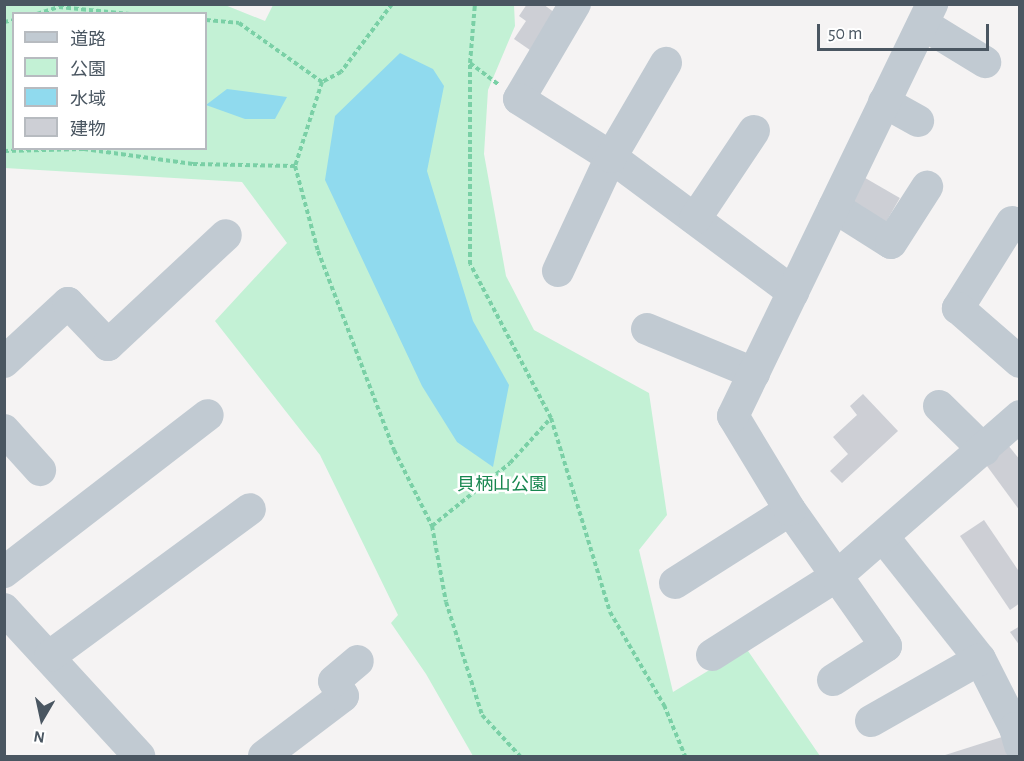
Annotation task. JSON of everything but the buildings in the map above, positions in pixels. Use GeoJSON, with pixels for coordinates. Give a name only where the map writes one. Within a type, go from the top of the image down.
{"type":"FeatureCollection","features":[{"type":"Feature","properties":{"kind":"street"},"geometry":{"type":"LineString","coordinates":[[575,4],[519,99],[611,157],[793,292]]}},
{"type":"Feature","properties":{"kind":"street"},"geometry":{"type":"LineString","coordinates":[[833,680],[886,646],[790,510],[733,416],[927,14],[985,62]]}},
{"type":"Feature","properties":{"kind":"street"},"geometry":{"type":"LineString","coordinates":[[558,271],[611,157],[666,63]]}},
{"type":"Feature","properties":{"kind":"street"},"geometry":{"type":"LineString","coordinates":[[885,102],[918,121]]}},
{"type":"Feature","properties":{"kind":"street"},"geometry":{"type":"LineString","coordinates":[[694,219],[754,131]]}},
{"type":"Feature","properties":{"kind":"street"},"geometry":{"type":"LineString","coordinates":[[834,207],[891,243],[927,187]]}},
{"type":"Feature","properties":{"kind":"street"},"geometry":{"type":"LineString","coordinates":[[1012,222],[958,308],[1020,362]]}},
{"type":"Feature","properties":{"kind":"street"},"geometry":{"type":"LineString","coordinates":[[4,363],[68,303],[108,345],[226,235]]}},
{"type":"Feature","properties":{"kind":"street"},"geometry":{"type":"LineString","coordinates":[[647,329],[754,373]]}},
{"type":"Feature","properties":{"kind":"street"},"geometry":{"type":"LineString","coordinates":[[939,406],[984,450]]}},
{"type":"Feature","properties":{"kind":"street"},"geometry":{"type":"LineString","coordinates":[[4,572],[208,415]]}},
{"type":"Feature","properties":{"kind":"street"},"geometry":{"type":"LineString","coordinates":[[712,655],[838,575],[884,538],[1020,416]]}},
{"type":"Feature","properties":{"kind":"street"},"geometry":{"type":"LineString","coordinates":[[4,430],[40,470]]}},
{"type":"Feature","properties":{"kind":"street"},"geometry":{"type":"LineString","coordinates":[[50,656],[250,509]]}},
{"type":"Feature","properties":{"kind":"street"},"geometry":{"type":"LineString","coordinates":[[675,583],[790,510]]}},
{"type":"Feature","properties":{"kind":"street"},"geometry":{"type":"LineString","coordinates":[[884,538],[980,659],[1009,686],[1020,744]]}},
{"type":"Feature","properties":{"kind":"street"},"geometry":{"type":"LineString","coordinates":[[10,624],[50,656],[125,752]]}},
{"type":"Feature","properties":{"kind":"street"},"geometry":{"type":"LineString","coordinates":[[871,721],[980,659]]}},
{"type":"Feature","properties":{"kind":"street"},"geometry":{"type":"LineString","coordinates":[[264,756],[343,696],[334,681],[358,661]]}},
{"type":"Feature","properties":{"kind":"path"},"geometry":{"type":"LineString","coordinates":[[392,4],[340,72],[322,82],[295,166],[318,250],[386,428],[432,526],[446,602],[482,716],[520,756]]}},
{"type":"Feature","properties":{"kind":"path"},"geometry":{"type":"LineString","coordinates":[[475,4],[470,63],[471,264],[551,418],[610,612],[664,705],[685,756]]}},
{"type":"Feature","properties":{"kind":"path"},"geometry":{"type":"LineString","coordinates":[[43,12],[59,7],[110,12]]}},
{"type":"Feature","properties":{"kind":"path"},"geometry":{"type":"LineString","coordinates":[[207,20],[239,23],[322,82]]}},
{"type":"Feature","properties":{"kind":"path"},"geometry":{"type":"LineString","coordinates":[[470,63],[519,99]]}},
{"type":"Feature","properties":{"kind":"path"},"geometry":{"type":"LineString","coordinates":[[4,151],[44,150]]}},
{"type":"Feature","properties":{"kind":"path"},"geometry":{"type":"LineString","coordinates":[[91,150],[193,164],[295,166]]}},
{"type":"Feature","properties":{"kind":"path"},"geometry":{"type":"LineString","coordinates":[[432,526],[510,463],[551,418]]}},
{"type":"Feature","properties":{"kind":"green space","name":"貝柄山公園"},"geometry":{"type":"Polygon","coordinates":[[[4,5],[225,5],[265,21],[273,5],[514,5],[515,26],[488,90],[484,154],[506,276],[534,330],[649,393],[667,515],[639,550],[673,692],[746,648],[820,756],[473,756],[426,674],[391,623],[398,615],[320,455],[215,321],[287,243],[242,182],[5,168],[4,5]]]}},
{"type":"Feature","properties":{"kind":"water"},"geometry":{"type":"Polygon","coordinates":[[[400,53],[433,69],[444,86],[427,171],[473,321],[509,385],[493,467],[457,442],[422,386],[325,180],[335,116],[400,53]]]}},
{"type":"Feature","properties":{"kind":"water"},"geometry":{"type":"Polygon","coordinates":[[[227,89],[287,97],[275,119],[245,119],[207,104],[227,89]]]}}]}
